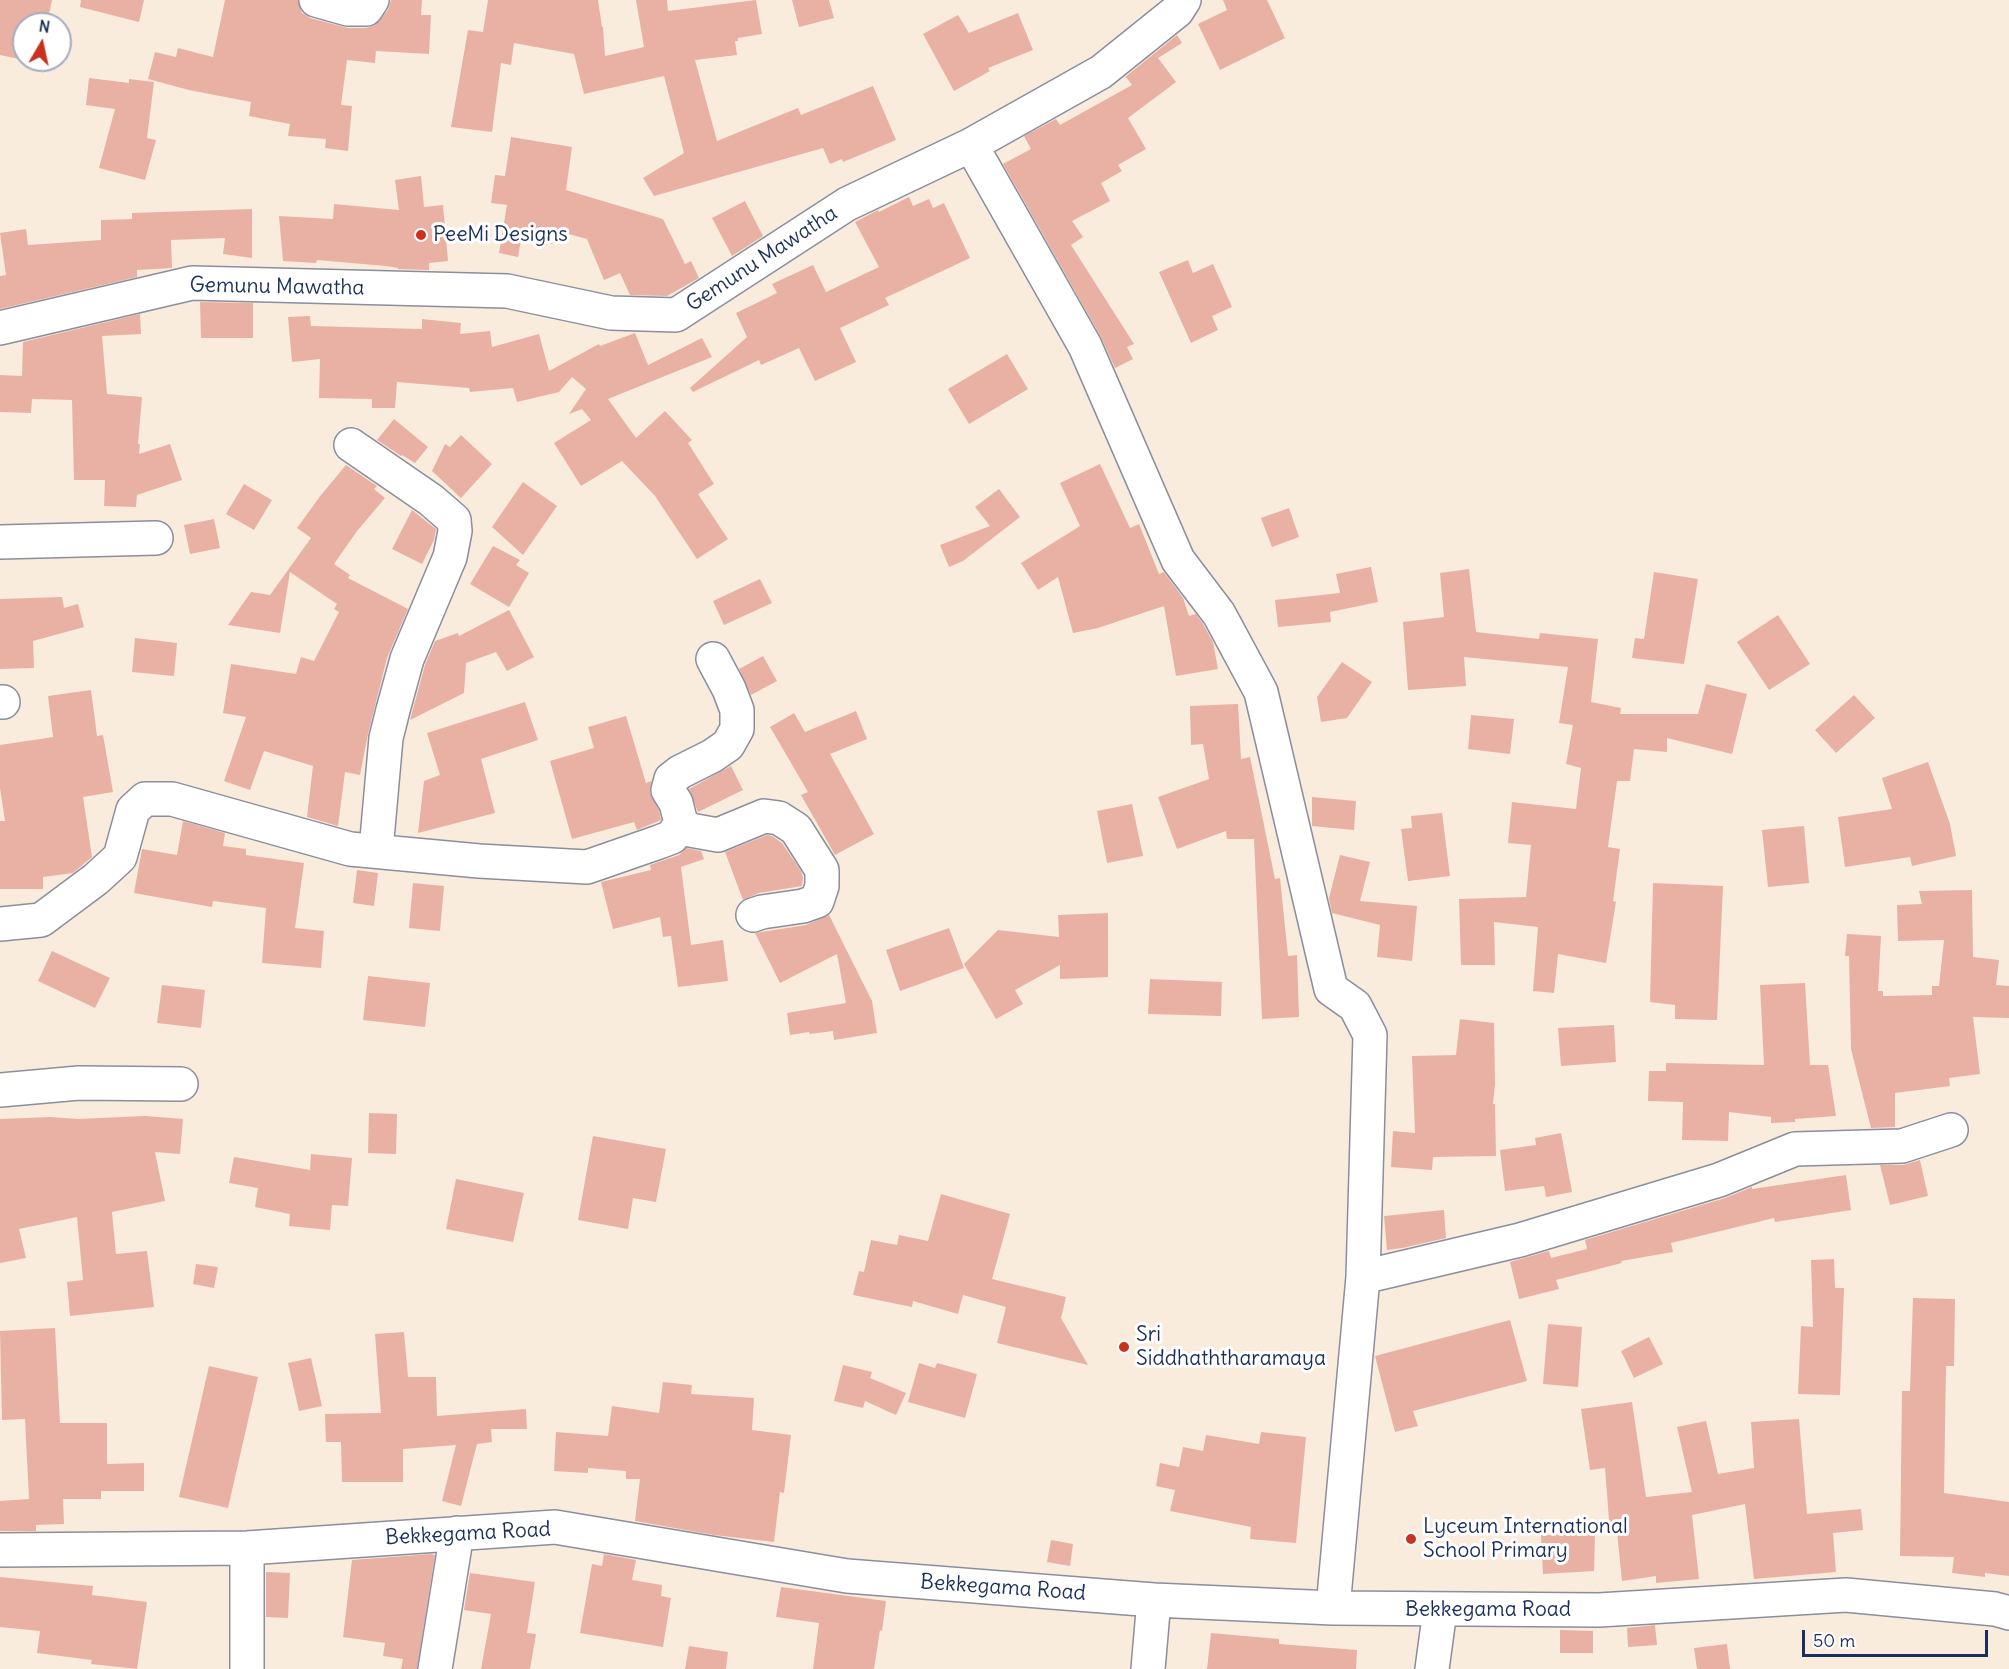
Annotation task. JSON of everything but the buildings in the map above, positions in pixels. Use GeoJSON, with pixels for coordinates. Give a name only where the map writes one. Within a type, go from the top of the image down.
{"type":"FeatureCollection","features":[{"type":"Feature","properties":{"kind":"street"},"geometry":{"type":"LineString","coordinates":[[316,0],[348,9],[366,9],[372,0]]}},
{"type":"Feature","properties":{"kind":"street","name":"Gemunu Mawatha"},"geometry":{"type":"LineString","coordinates":[[0,328],[192,283],[507,291],[612,314],[676,315],[847,204],[971,144],[1101,72],[1177,11],[1184,0]]}},
{"type":"Feature","properties":{"kind":"street"},"geometry":{"type":"LineString","coordinates":[[971,144],[1085,346],[1178,560],[1219,614],[1261,692],[1331,989],[1355,1006],[1370,1035],[1363,1277],[1333,1608]]}},
{"type":"Feature","properties":{"kind":"street"},"geometry":{"type":"LineString","coordinates":[[351,445],[431,500],[454,520],[455,531],[450,557],[407,659],[386,738],[376,850]]}},
{"type":"Feature","properties":{"kind":"street"},"geometry":{"type":"LineString","coordinates":[[0,542],[156,538]]}},
{"type":"Feature","properties":{"kind":"street"},"geometry":{"type":"LineString","coordinates":[[713,659],[729,689],[737,711],[737,729],[728,745],[671,779],[668,790],[676,803],[681,823],[690,830],[718,835],[764,816],[779,818],[796,829],[822,870],[822,886],[816,901],[802,906],[753,915]]}},
{"type":"Feature","properties":{"kind":"street"},"geometry":{"type":"LineString","coordinates":[[0,924],[41,920],[96,879],[120,857],[133,810],[145,799],[172,799],[350,849],[479,861],[586,867],[672,837],[681,823]]}},
{"type":"Feature","properties":{"kind":"street"},"geometry":{"type":"LineString","coordinates":[[0,1090],[79,1083],[181,1084]]}},
{"type":"Feature","properties":{"kind":"street"},"geometry":{"type":"LineString","coordinates":[[1363,1277],[1488,1249],[1620,1210],[1719,1180],[1795,1149],[1911,1145],[1951,1130]]}},
{"type":"Feature","properties":{"kind":"street","name":"Bekkegama Road"},"geometry":{"type":"LineString","coordinates":[[0,1550],[247,1548],[555,1527],[848,1576],[1154,1600],[1333,1608],[1599,1610],[1846,1595],[1995,1609],[2009,1613]]}},
{"type":"Feature","properties":{"kind":"street"},"geometry":{"type":"LineString","coordinates":[[435,1669],[457,1533]]}},
{"type":"Feature","properties":{"kind":"street"},"geometry":{"type":"LineString","coordinates":[[247,1548],[247,1669]]}},
{"type":"Feature","properties":{"kind":"street"},"geometry":{"type":"LineString","coordinates":[[1148,1669],[1154,1600]]}},
{"type":"Feature","properties":{"kind":"street"},"geometry":{"type":"LineString","coordinates":[[1432,1669],[1440,1610]]}},
{"type":"Feature","properties":{"kind":"place","name":"PeeMi Designs"},"geometry":{"type":"Point","coordinates":[421,235]}},
{"type":"Feature","properties":{"kind":"place","name":"Sri Siddhaththaramaya"},"geometry":{"type":"Point","coordinates":[1124,1347]}},
{"type":"Feature","properties":{"kind":"place","name":"Lyceum International School Primary"},"geometry":{"type":"Point","coordinates":[1411,1539]}}]}
